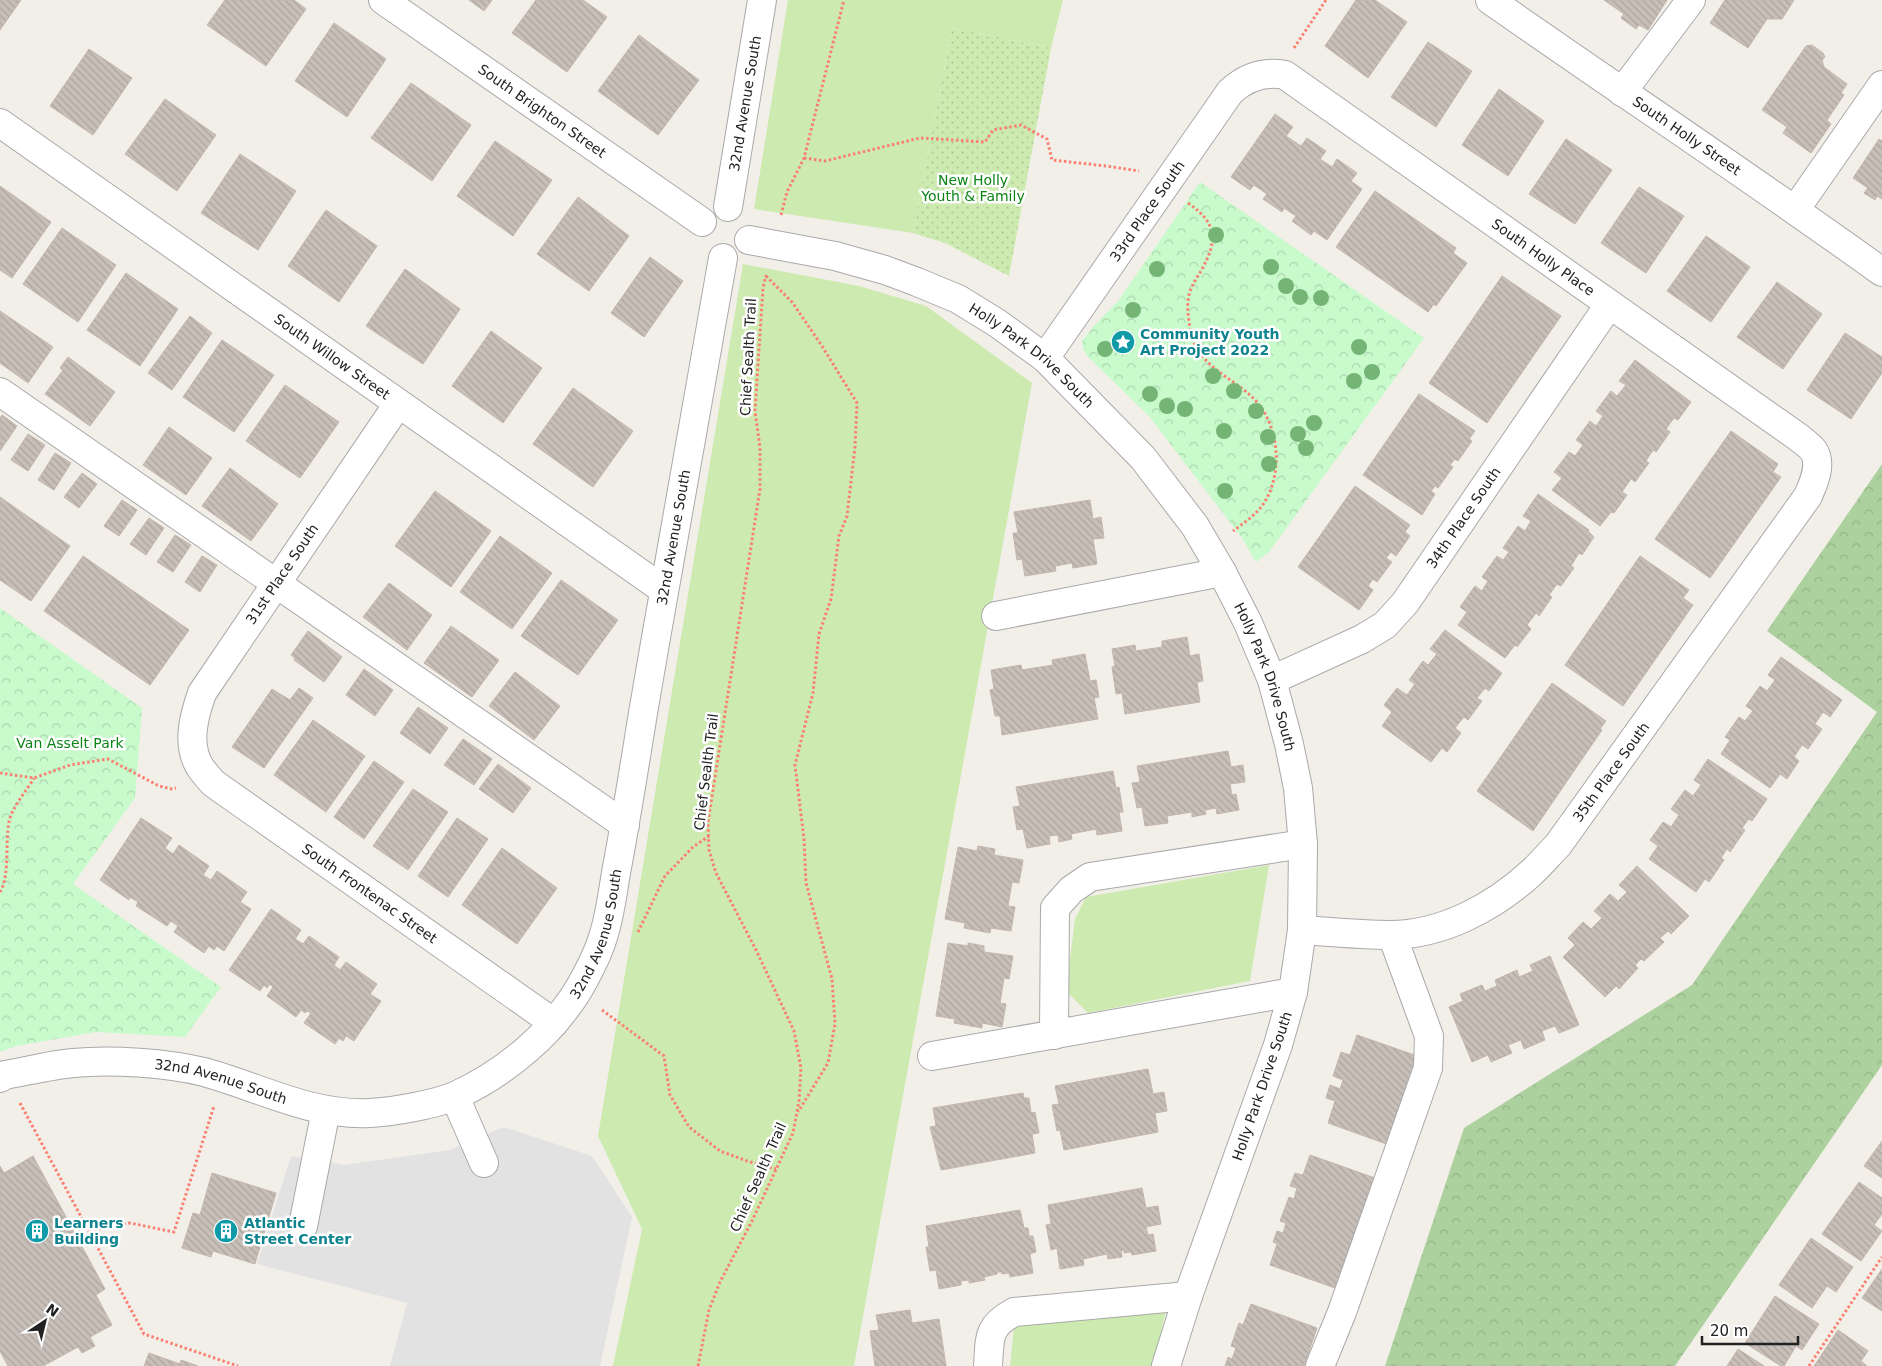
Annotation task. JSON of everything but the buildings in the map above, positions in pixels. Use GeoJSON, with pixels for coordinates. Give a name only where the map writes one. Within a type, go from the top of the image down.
{"type":"FeatureCollection","features":[{"type":"Feature","properties":{"kind":"street","name":"South Brighton Street"},"geometry":{"type":"LineString","coordinates":[[383,0],[702,222]]}},
{"type":"Feature","properties":{"kind":"street","name":"32nd Avenue South"},"geometry":{"type":"LineString","coordinates":[[728,207],[762,0]]}},
{"type":"Feature","properties":{"kind":"street","name":"South Holly Street"},"geometry":{"type":"LineString","coordinates":[[1490,0],[1882,272]]}},
{"type":"Feature","properties":{"kind":"street"},"geometry":{"type":"LineString","coordinates":[[1622,92],[1691,0]]}},
{"type":"Feature","properties":{"kind":"street","name":"33rd Place South"},"geometry":{"type":"LineString","coordinates":[[1045,358],[1230,92],[1240,83],[1267,74]]}},
{"type":"Feature","properties":{"kind":"street","name":"South Holly Place"},"geometry":{"type":"LineString","coordinates":[[1267,74],[1285,75],[1798,437],[1814,451],[1817,462]]}},
{"type":"Feature","properties":{"kind":"street"},"geometry":{"type":"LineString","coordinates":[[1795,210],[1882,85]]}},
{"type":"Feature","properties":{"kind":"street","name":"South Willow Street"},"geometry":{"type":"LineString","coordinates":[[0,123],[664,590]]}},
{"type":"Feature","properties":{"kind":"street"},"geometry":{"type":"LineString","coordinates":[[728,207],[737,210],[744,216],[750,232],[745,248],[739,254],[722,258],[715,256],[703,245],[700,238],[702,222],[706,215],[712,210],[728,207]]}},
{"type":"Feature","properties":{"kind":"street","name":"Holly Park Drive South"},"geometry":{"type":"LineString","coordinates":[[749,240],[835,256],[885,270],[918,282],[966,304],[997,323],[1045,358],[1143,458],[1195,526],[1248,623],[1272,680],[1289,744],[1298,788],[1303,844],[1302,930],[1293,992],[1278,1045],[1188,1296],[1166,1366]]}},
{"type":"Feature","properties":{"kind":"street","name":"32nd Avenue South"},"geometry":{"type":"LineString","coordinates":[[3,1076],[74,1063],[161,1065],[203,1072],[286,1100],[326,1110],[368,1113],[405,1109],[454,1096],[496,1073],[528,1048],[554,1023],[578,991],[604,937],[625,825],[722,258]]}},
{"type":"Feature","properties":{"kind":"street","name":"34th Place South"},"geometry":{"type":"LineString","coordinates":[[1272,680],[1362,639],[1385,625],[1405,603],[1609,305]]}},
{"type":"Feature","properties":{"kind":"street"},"geometry":{"type":"LineString","coordinates":[[0,392],[625,825]]}},
{"type":"Feature","properties":{"kind":"street","name":"31st Place South"},"geometry":{"type":"LineString","coordinates":[[202,765],[192,728],[202,692],[398,404]]}},
{"type":"Feature","properties":{"kind":"street","name":"35th Place South"},"geometry":{"type":"LineString","coordinates":[[1302,930],[1392,935],[1431,930],[1462,919],[1505,894],[1532,873],[1558,845],[1808,496],[1816,476],[1817,462]]}},
{"type":"Feature","properties":{"kind":"street"},"geometry":{"type":"LineString","coordinates":[[996,616],[1215,561]]}},
{"type":"Feature","properties":{"kind":"street","name":"South Frontenac Street"},"geometry":{"type":"LineString","coordinates":[[202,765],[213,783],[554,1023]]}},
{"type":"Feature","properties":{"kind":"street"},"geometry":{"type":"LineString","coordinates":[[1054,1035],[1055,908],[1071,890],[1090,877],[1303,844]]}},
{"type":"Feature","properties":{"kind":"street"},"geometry":{"type":"LineString","coordinates":[[1320,1366],[1342,1312],[1428,1068],[1429,1036],[1392,935]]}},
{"type":"Feature","properties":{"kind":"street"},"geometry":{"type":"LineString","coordinates":[[932,1056],[1293,992]]}},
{"type":"Feature","properties":{"kind":"street"},"geometry":{"type":"LineString","coordinates":[[454,1096],[484,1164]]}},
{"type":"Feature","properties":{"kind":"street"},"geometry":{"type":"LineString","coordinates":[[303,1226],[326,1110]]}},
{"type":"Feature","properties":{"kind":"street"},"geometry":{"type":"LineString","coordinates":[[988,1366],[990,1336],[1000,1320],[1014,1312],[1188,1296]]}},
{"type":"Feature","properties":{"kind":"path"},"geometry":{"type":"LineString","coordinates":[[778,223],[787,192],[804,158],[844,0]]}},
{"type":"Feature","properties":{"kind":"path"},"geometry":{"type":"LineString","coordinates":[[1267,74],[1326,0]]}},
{"type":"Feature","properties":{"kind":"path"},"geometry":{"type":"LineString","coordinates":[[804,158],[825,161],[920,138],[985,142],[993,130],[1020,125],[1047,139],[1052,160],[1149,173],[1201,212],[1209,222],[1213,233],[1213,244],[1191,288],[1188,300],[1191,335],[1204,360],[1241,387],[1264,410],[1275,444],[1275,474],[1264,503],[1242,525],[1215,561]]}},
{"type":"Feature","properties":{"kind":"path","name":"Chief Sealth Trail"},"geometry":{"type":"LineString","coordinates":[[698,1366],[709,1310],[720,1282],[752,1221],[793,1133],[797,1113],[801,1068],[794,1031],[757,952],[716,873],[709,850],[708,822],[760,489],[760,448],[754,410],[763,288],[767,270]]}},
{"type":"Feature","properties":{"kind":"path"},"geometry":{"type":"LineString","coordinates":[[766,276],[792,302],[857,403],[855,447],[847,516],[839,536],[831,599],[819,634],[813,693],[795,765],[804,839],[806,882],[832,979],[835,1024],[828,1063],[797,1113]]}},
{"type":"Feature","properties":{"kind":"path"},"geometry":{"type":"LineString","coordinates":[[0,773],[34,778],[70,766],[108,759],[159,786],[172,790],[202,765]]}},
{"type":"Feature","properties":{"kind":"path"},"geometry":{"type":"LineString","coordinates":[[0,892],[6,877],[6,844],[9,820],[34,778]]}},
{"type":"Feature","properties":{"kind":"path"},"geometry":{"type":"LineString","coordinates":[[637,935],[665,876],[692,847],[709,836]]}},
{"type":"Feature","properties":{"kind":"path"},"geometry":{"type":"LineString","coordinates":[[578,991],[664,1056],[670,1095],[689,1127],[720,1151],[776,1169]]}},
{"type":"Feature","properties":{"kind":"path"},"geometry":{"type":"LineString","coordinates":[[3,1076],[144,1334],[238,1366]]}},
{"type":"Feature","properties":{"kind":"path"},"geometry":{"type":"LineString","coordinates":[[89,1231],[130,1223],[174,1232],[222,1079]]}},
{"type":"Feature","properties":{"kind":"path"},"geometry":{"type":"LineString","coordinates":[[1809,1366],[1882,1257]]}},
{"type":"Feature","properties":{"kind":"green space"},"geometry":{"type":"Polygon","coordinates":[[[788,0],[1063,0],[1051,48],[952,28],[913,233],[754,209],[788,0]]]}},
{"type":"Feature","properties":{"kind":"green space","name":"New Holly Youth & Family"},"geometry":{"type":"Polygon","coordinates":[[[952,28],[1051,48],[1009,276],[945,243],[913,233],[952,28]]]}},
{"type":"Feature","properties":{"kind":"green space"},"geometry":{"type":"Polygon","coordinates":[[[1200,182],[1424,338],[1269,552],[1256,562],[1242,538],[1149,416],[1088,357],[1083,349],[1082,341],[1119,300],[1200,182]]]}},
{"type":"Feature","properties":{"kind":"green space"},"geometry":{"type":"Polygon","coordinates":[[[743,264],[859,286],[926,306],[1032,383],[854,1366],[613,1366],[642,1229],[598,1136],[743,264]]]}},
{"type":"Feature","properties":{"kind":"green space"},"geometry":{"type":"Polygon","coordinates":[[[1882,464],[1882,1065],[1675,1366],[1385,1366],[1464,1128],[1692,985],[1877,712],[1767,631],[1882,464]]]}},
{"type":"Feature","properties":{"kind":"green space","name":"Van Asselt Park"},"geometry":{"type":"Polygon","coordinates":[[[0,608],[142,708],[135,798],[73,884],[221,987],[185,1037],[96,1032],[16,1046],[0,1052],[0,608]]]}},
{"type":"Feature","properties":{"kind":"green space"},"geometry":{"type":"Polygon","coordinates":[[[1269,865],[1250,981],[1088,1013],[1066,991],[1075,919],[1086,897],[1269,865]]]}},
{"type":"Feature","properties":{"kind":"green space"},"geometry":{"type":"Polygon","coordinates":[[[1166,1311],[1153,1366],[1010,1366],[1014,1325],[1166,1311]]]}},
{"type":"Feature","properties":{"kind":"shaded area"},"geometry":{"type":"Polygon","coordinates":[[[504,1127],[592,1156],[632,1217],[600,1366],[390,1366],[407,1303],[257,1264],[291,1156],[344,1165],[450,1150],[504,1127]]]}},
{"type":"Feature","properties":{"kind":"place","name":"Community Youth Art Project 2022"},"geometry":{"type":"Point","coordinates":[1123,342]}},
{"type":"Feature","properties":{"kind":"place","name":"Learners Building"},"geometry":{"type":"Point","coordinates":[37,1231]}},
{"type":"Feature","properties":{"kind":"place","name":"Atlantic Street Center"},"geometry":{"type":"Point","coordinates":[226,1231]}}]}
